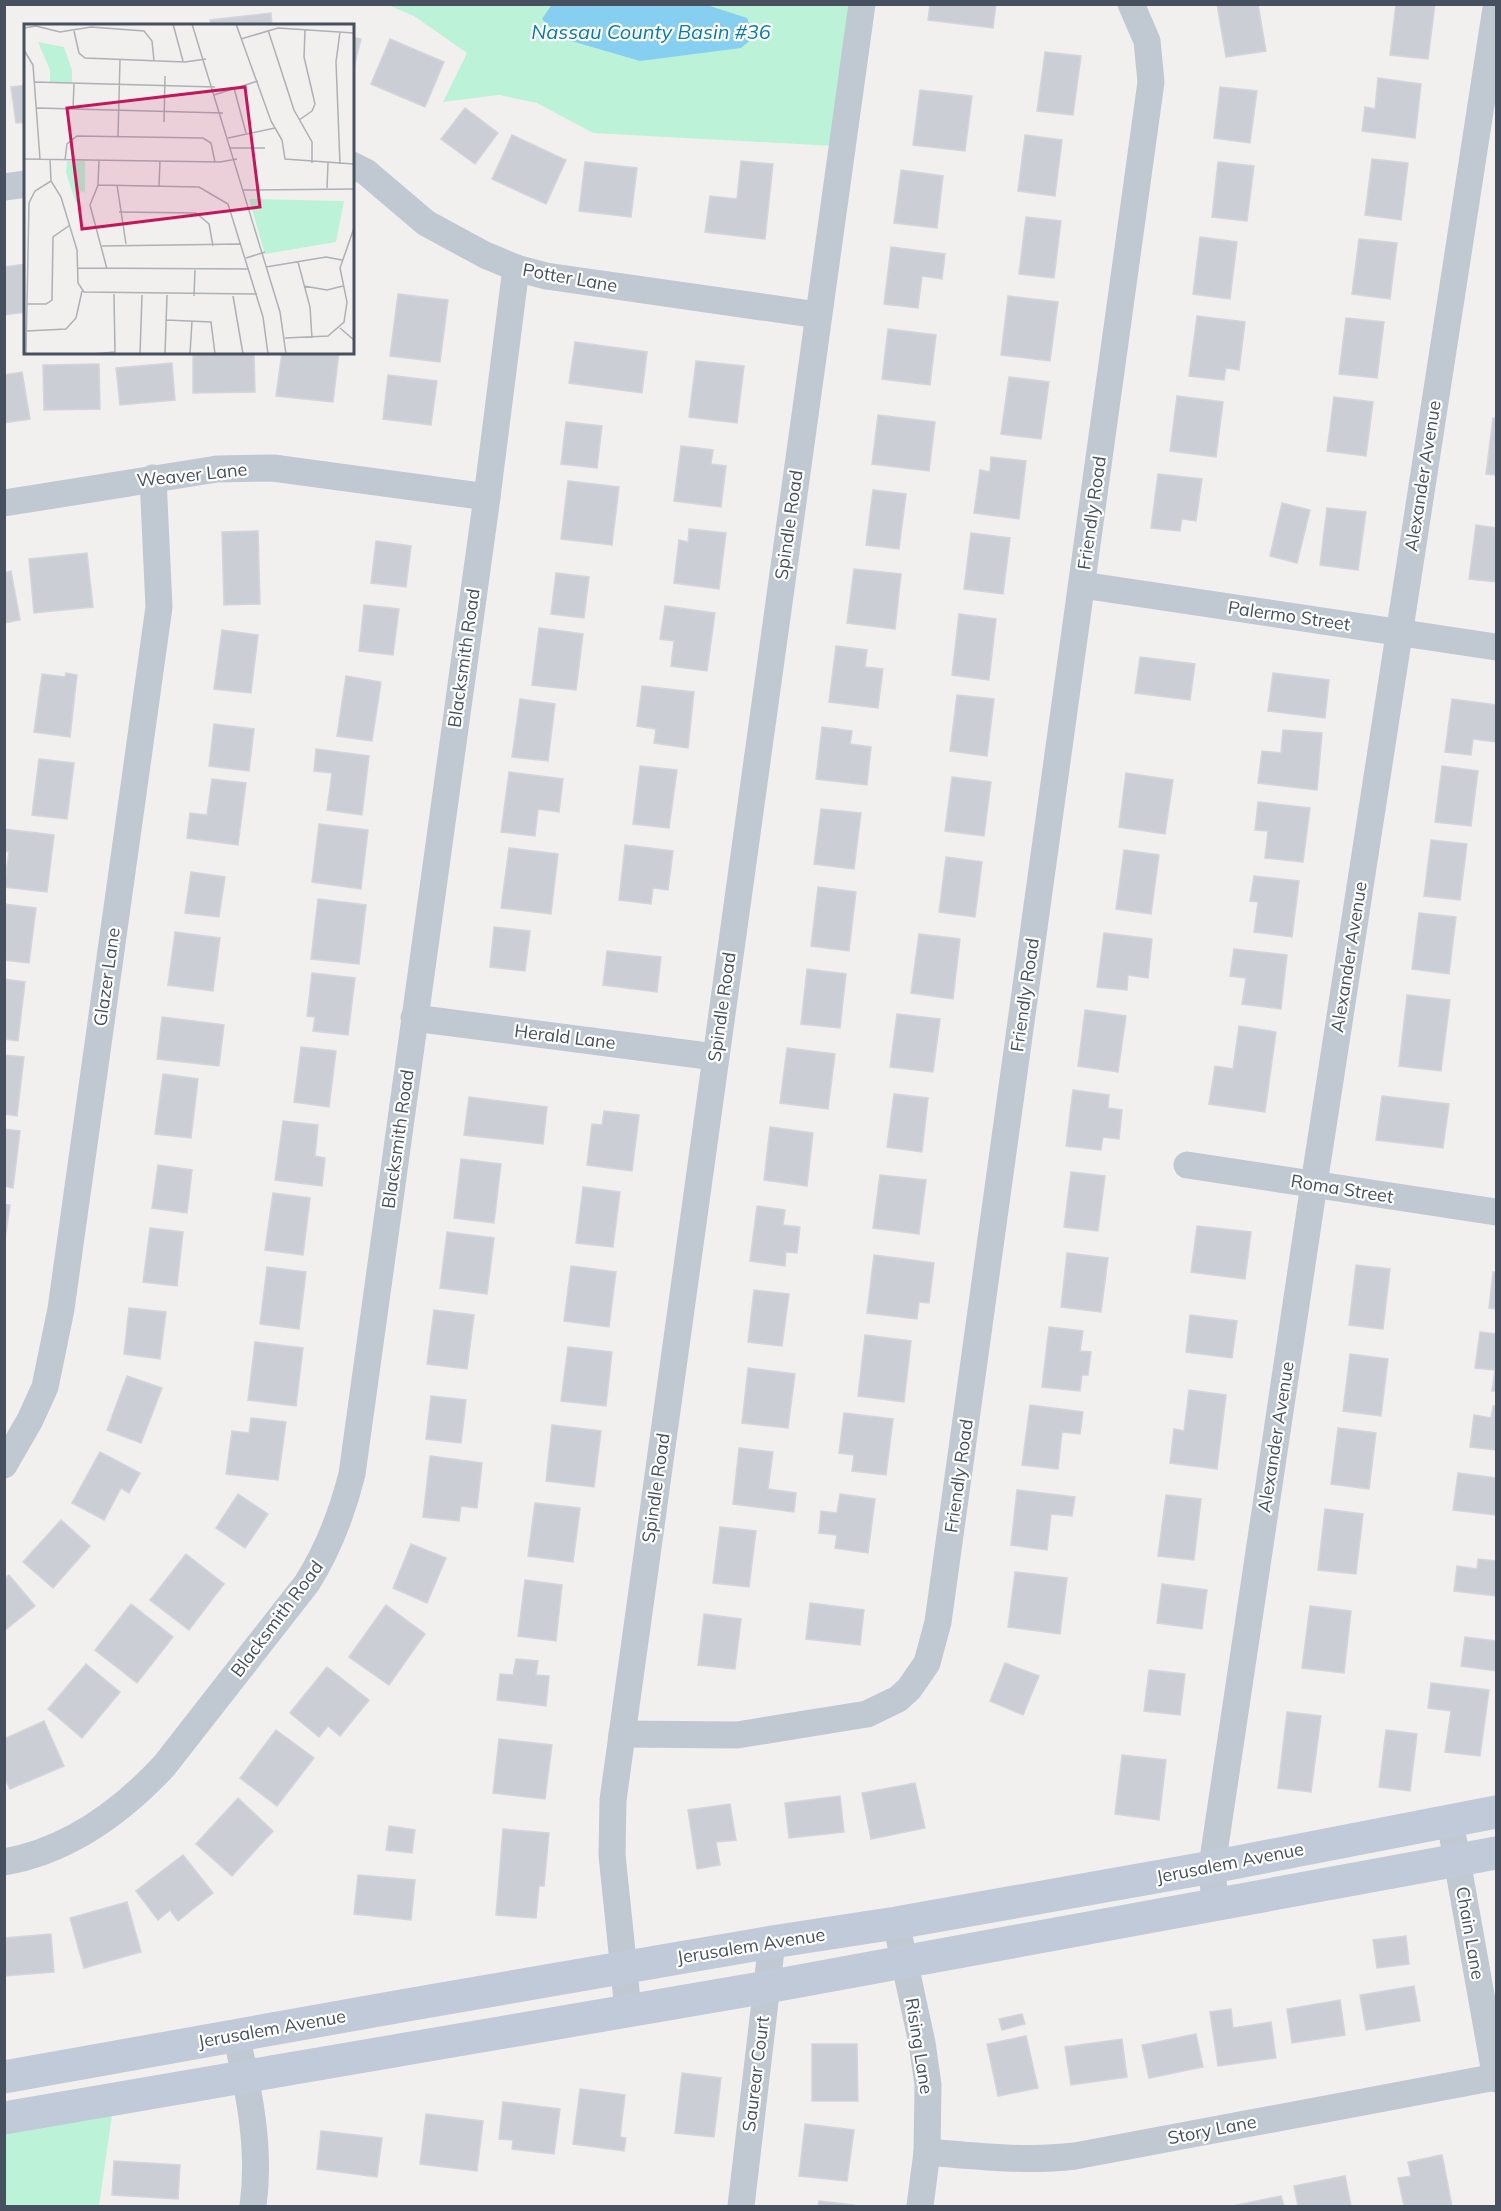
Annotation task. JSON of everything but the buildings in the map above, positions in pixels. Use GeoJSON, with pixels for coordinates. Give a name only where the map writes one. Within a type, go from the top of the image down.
{"type":"FeatureCollection","features":[{"type":"Feature","properties":{"kind":"main road","name":"Jerusalem Avenue"},"geometry":{"type":"LineString","coordinates":[[4,2077],[624,1967],[896,1923],[1212,1867],[1497,1812]]}},
{"type":"Feature","properties":{"kind":"main road"},"geometry":{"type":"LineString","coordinates":[[4,2118],[767,1987],[1497,1853]]}},
{"type":"Feature","properties":{"kind":"street","name":"Spindle Road"},"geometry":{"type":"LineString","coordinates":[[628,2010],[612,1855],[613,1800],[862,4]]}},
{"type":"Feature","properties":{"kind":"street","name":"Friendly Road"},"geometry":{"type":"LineString","coordinates":[[622,1734],[736,1735],[867,1714],[903,1694],[927,1663],[938,1622],[1151,82],[1147,41],[1131,4]]}},
{"type":"Feature","properties":{"kind":"street","name":"Alexander Avenue"},"geometry":{"type":"LineString","coordinates":[[1215,1906],[1212,1867],[1399,632],[1491,82],[1497,8]]}},
{"type":"Feature","properties":{"kind":"street","name":"Potter Lane"},"geometry":{"type":"LineString","coordinates":[[354,166],[366,172],[426,224],[485,255],[516,268],[546,276],[818,315]]}},
{"type":"Feature","properties":{"kind":"street"},"geometry":{"type":"LineString","coordinates":[[4,187],[24,183]]}},
{"type":"Feature","properties":{"kind":"street","name":"Blacksmith Road"},"geometry":{"type":"LineString","coordinates":[[4,1862],[60,1844],[96,1826],[141,1791],[164,1766],[307,1583],[326,1552],[345,1503],[352,1474],[487,497],[516,268]]}},
{"type":"Feature","properties":{"kind":"street","name":"Weaver Lane"},"geometry":{"type":"LineString","coordinates":[[4,502],[217,469],[273,468],[487,497]]}},
{"type":"Feature","properties":{"kind":"street","name":"Glazer Lane"},"geometry":{"type":"LineString","coordinates":[[4,1465],[30,1420],[45,1387],[61,1309],[159,607],[153,478]]}},
{"type":"Feature","properties":{"kind":"street","name":"Palermo Street"},"geometry":{"type":"LineString","coordinates":[[1082,585],[1497,647]]}},
{"type":"Feature","properties":{"kind":"street","name":"Herald Lane"},"geometry":{"type":"LineString","coordinates":[[414,1018],[715,1057]]}},
{"type":"Feature","properties":{"kind":"street","name":"Roma Street"},"geometry":{"type":"LineString","coordinates":[[1187,1166],[1497,1212]]}},
{"type":"Feature","properties":{"kind":"street","name":"Chain Lane"},"geometry":{"type":"LineString","coordinates":[[1450,1821],[1496,2078]]}},
{"type":"Feature","properties":{"kind":"street","name":"Rising Lane"},"geometry":{"type":"LineString","coordinates":[[896,1923],[928,2085],[927,2152],[920,2206]]}},
{"type":"Feature","properties":{"kind":"street","name":"Saurear Court"},"geometry":{"type":"LineString","coordinates":[[741,2206],[772,1942]]}},
{"type":"Feature","properties":{"kind":"street"},"geometry":{"type":"LineString","coordinates":[[236,2036],[245,2076],[255,2148],[253,2206]]}},
{"type":"Feature","properties":{"kind":"street","name":"Story Lane"},"geometry":{"type":"LineString","coordinates":[[927,2152],[1015,2160],[1075,2156],[1496,2078]]}},
{"type":"Feature","properties":{"kind":"green space"},"geometry":{"type":"Polygon","coordinates":[[[388,5],[853,5],[834,146],[593,133],[537,103],[499,95],[443,102],[467,53],[414,16],[388,5]]]}},
{"type":"Feature","properties":{"kind":"green space"},"geometry":{"type":"Polygon","coordinates":[[[115,2094],[99,2206],[5,2206],[5,2112],[115,2094]]]}},
{"type":"Feature","properties":{"kind":"water","name":"Nassau County Basin #36"},"geometry":{"type":"Polygon","coordinates":[[[552,4],[707,5],[747,18],[754,37],[741,48],[640,61],[561,38],[542,19],[552,4]]]}}]}
